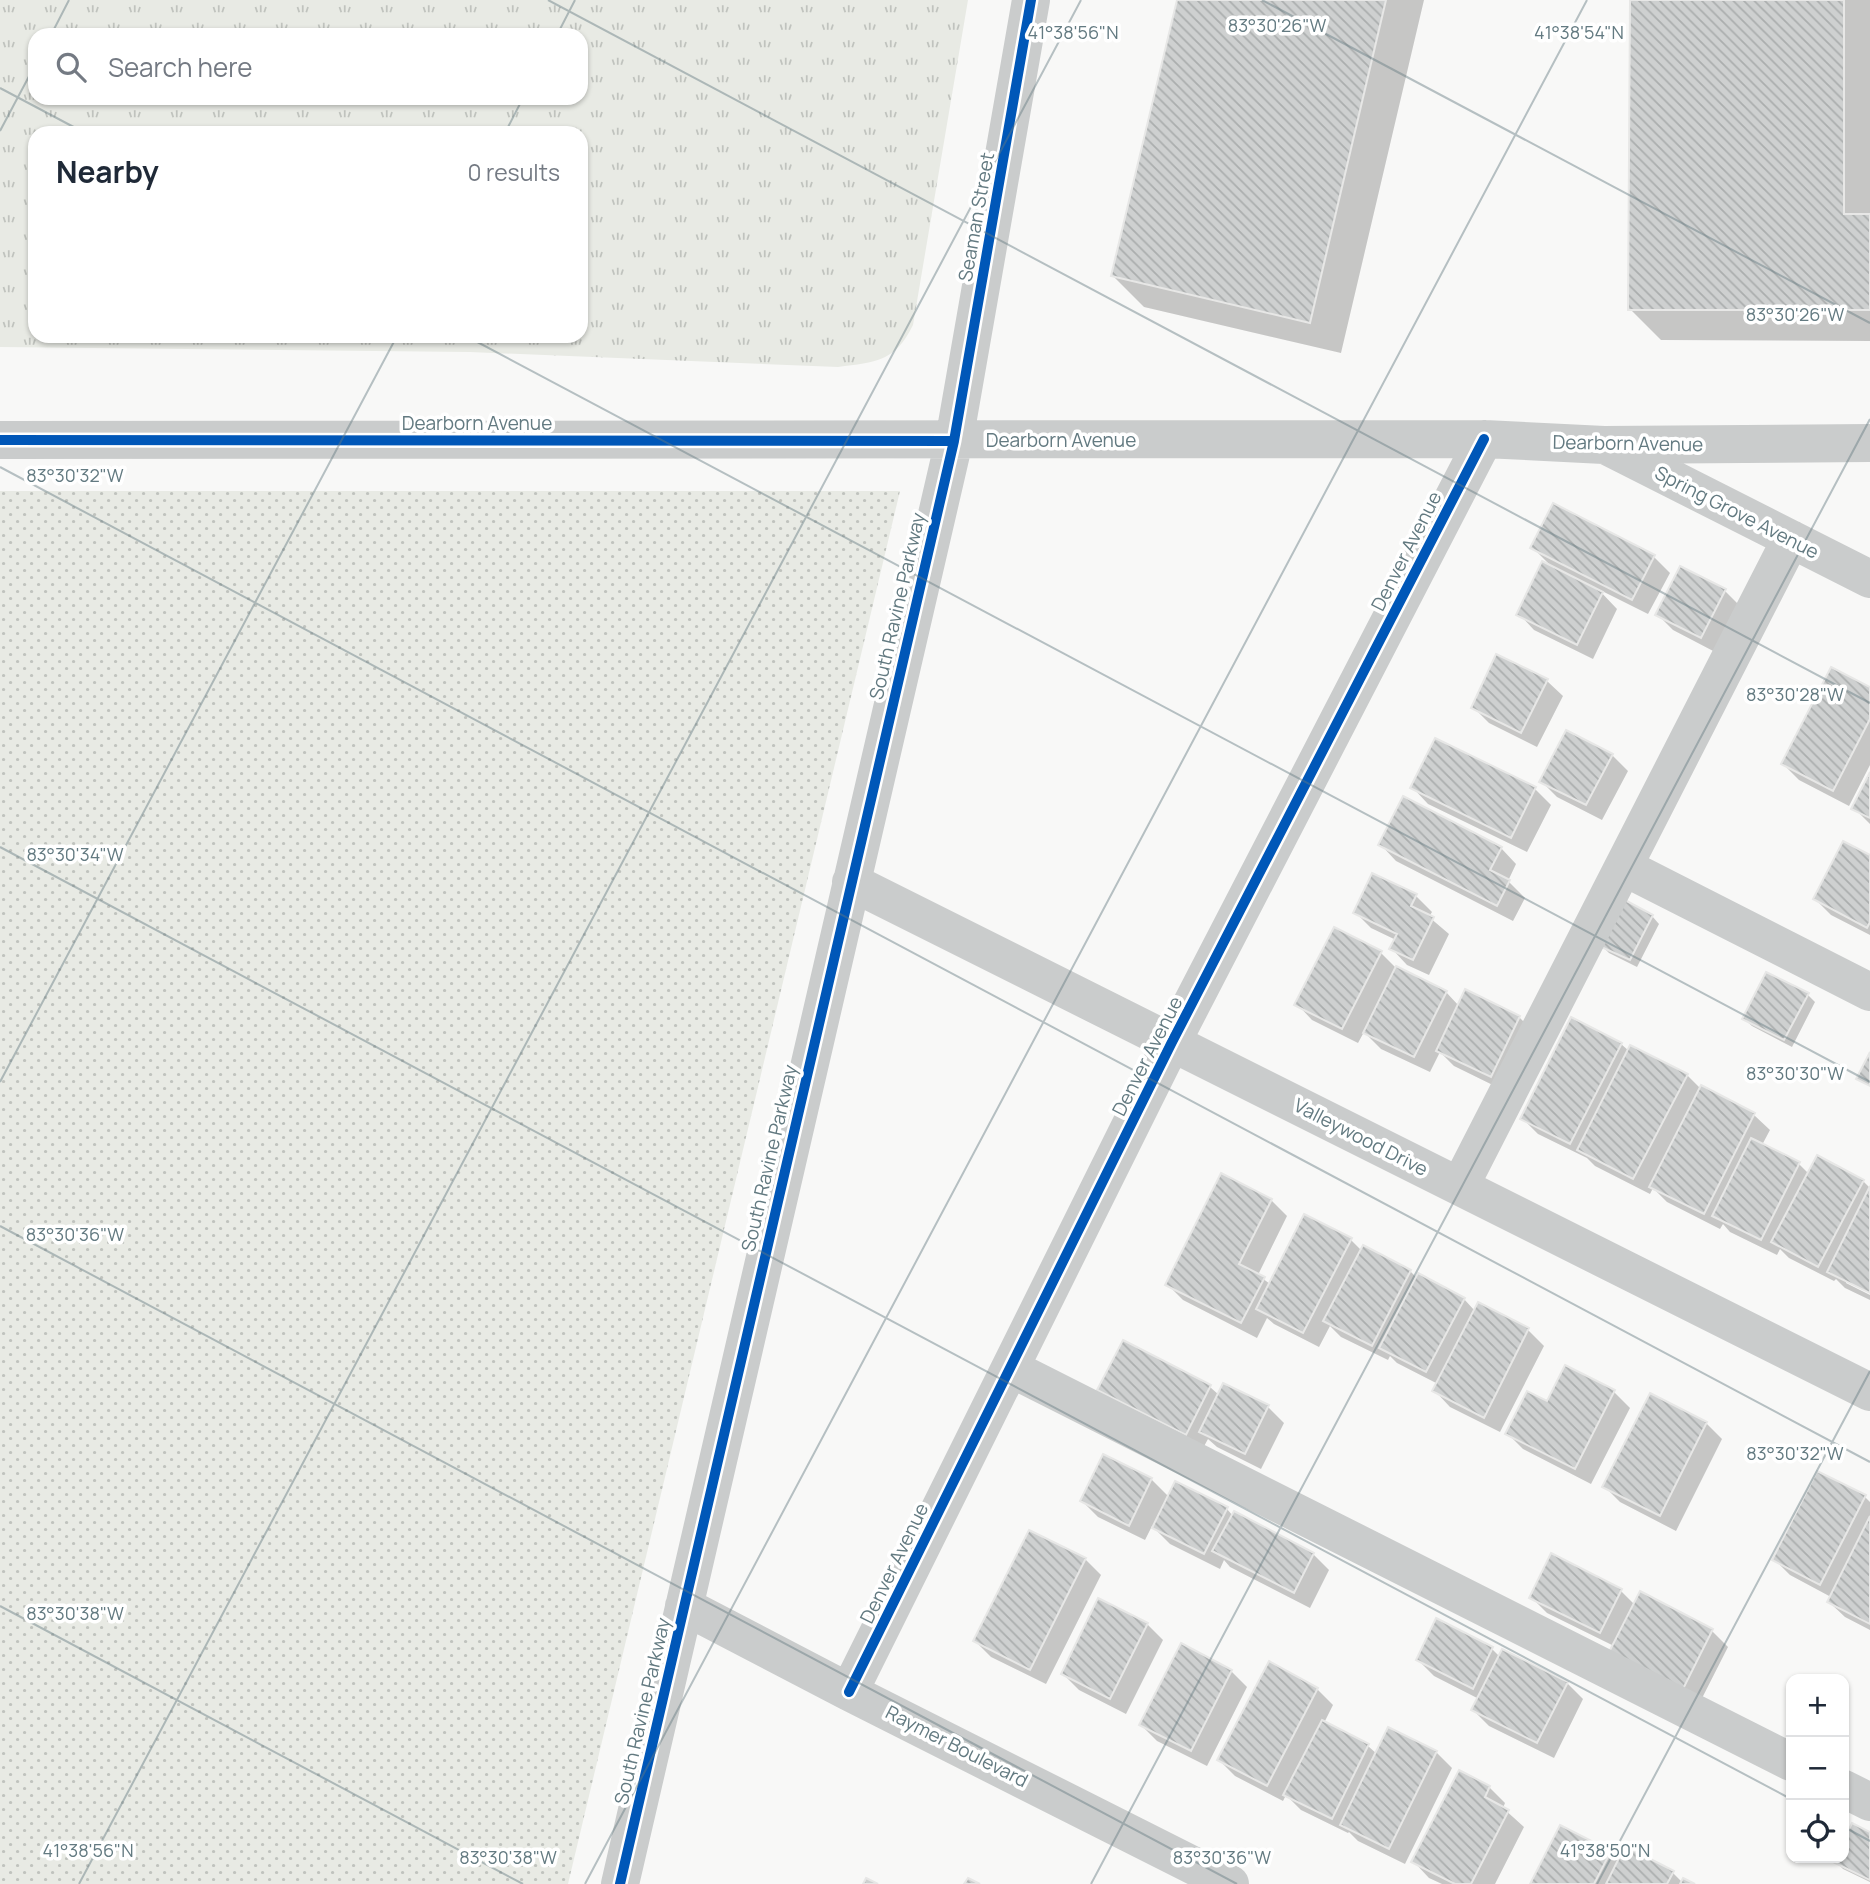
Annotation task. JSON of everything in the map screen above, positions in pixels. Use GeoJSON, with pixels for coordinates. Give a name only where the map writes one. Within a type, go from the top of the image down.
{"type":"FeatureCollection","features":[{"type":"Feature","properties":{"kind":"street","name":"Seaman Street"},"geometry":{"type":"LineString","coordinates":[[954,441],[1031,0]]}},
{"type":"Feature","properties":{"kind":"street","name":"Dearborn Avenue"},"geometry":{"type":"LineString","coordinates":[[0,440],[1484,439],[1604,445],[1870,443]]}},
{"type":"Feature","properties":{"kind":"street","name":"Denver Avenue"},"geometry":{"type":"LineString","coordinates":[[849,1692],[1172,1042],[1484,439]]}},
{"type":"Feature","properties":{"kind":"street","name":"South Ravine Parkway"},"geometry":{"type":"LineString","coordinates":[[620,1884],[954,441]]}},
{"type":"Feature","properties":{"kind":"street","name":"Spring Grove Avenue"},"geometry":{"type":"LineString","coordinates":[[1604,445],[1870,579]]}},
{"type":"Feature","properties":{"kind":"street"},"geometry":{"type":"LineString","coordinates":[[1460,1186],[1791,539]]}},
{"type":"Feature","properties":{"kind":"street"},"geometry":{"type":"LineString","coordinates":[[1624,867],[1870,992]]}},
{"type":"Feature","properties":{"kind":"street","name":"Valleywood Drive"},"geometry":{"type":"LineString","coordinates":[[851,882],[1870,1392]]}},
{"type":"Feature","properties":{"kind":"street"},"geometry":{"type":"LineString","coordinates":[[1010,1368],[1786,1759]]}},
{"type":"Feature","properties":{"kind":"street","name":"Raymer Boulevard"},"geometry":{"type":"LineString","coordinates":[[684,1606],[1230,1884]]}},
{"type":"Feature","properties":{"kind":"street"},"geometry":{"type":"LineString","coordinates":[[1849,1792],[1870,1802]]}},
{"type":"Feature","properties":{"kind":"green space"},"geometry":{"type":"Polygon","coordinates":[[[0,0],[968,0],[913,325],[891,353],[863,364],[838,367],[470,352],[0,347],[0,0]]]}},
{"type":"Feature","properties":{"kind":"green space"},"geometry":{"type":"Polygon","coordinates":[[[0,491],[900,491],[568,1884],[0,1884],[0,491]]]}},
{"type":"Feature","properties":{"kind":"building"},"geometry":{"type":"Polygon","coordinates":[[[1177,0],[1386,0],[1310,323],[1111,276],[1177,0]]]}},
{"type":"Feature","properties":{"kind":"building"},"geometry":{"type":"Polygon","coordinates":[[[1630,0],[1844,0],[1844,214],[1870,214],[1870,310],[1628,310],[1630,0]]]}},
{"type":"Feature","properties":{"kind":"building"},"geometry":{"type":"Polygon","coordinates":[[[1553,503],[1655,555],[1632,600],[1530,548],[1553,503]]]}},
{"type":"Feature","properties":{"kind":"building"},"geometry":{"type":"Polygon","coordinates":[[[1542,561],[1603,592],[1577,645],[1516,615],[1542,561]]]}},
{"type":"Feature","properties":{"kind":"building"},"geometry":{"type":"Polygon","coordinates":[[[1680,566],[1726,589],[1701,638],[1655,615],[1680,566]]]}},
{"type":"Feature","properties":{"kind":"building"},"geometry":{"type":"Polygon","coordinates":[[[1496,654],[1548,679],[1521,733],[1471,708],[1496,654]]]}},
{"type":"Feature","properties":{"kind":"building"},"geometry":{"type":"Polygon","coordinates":[[[1831,667],[1870,687],[1870,719],[1833,791],[1781,764],[1831,667]]]}},
{"type":"Feature","properties":{"kind":"building"},"geometry":{"type":"Polygon","coordinates":[[[1566,730],[1613,754],[1586,805],[1539,782],[1566,730]]]}},
{"type":"Feature","properties":{"kind":"building"},"geometry":{"type":"Polygon","coordinates":[[[1435,738],[1536,787],[1511,838],[1410,788],[1435,738]]]}},
{"type":"Feature","properties":{"kind":"building"},"geometry":{"type":"Polygon","coordinates":[[[1870,772],[1870,818],[1851,809],[1870,772]]]}},
{"type":"Feature","properties":{"kind":"building"},"geometry":{"type":"Polygon","coordinates":[[[1403,796],[1502,847],[1490,870],[1510,880],[1497,906],[1378,845],[1403,796]]]}},
{"type":"Feature","properties":{"kind":"building"},"geometry":{"type":"Polygon","coordinates":[[[1843,841],[1870,855],[1870,922],[1867,928],[1813,899],[1843,841]]]}},
{"type":"Feature","properties":{"kind":"building"},"geometry":{"type":"Polygon","coordinates":[[[1372,873],[1417,894],[1411,906],[1434,917],[1413,960],[1389,949],[1397,934],[1353,913],[1372,873]]]}},
{"type":"Feature","properties":{"kind":"building"},"geometry":{"type":"Polygon","coordinates":[[[1623,899],[1653,915],[1630,960],[1599,946],[1623,899]]]}},
{"type":"Feature","properties":{"kind":"building"},"geometry":{"type":"Polygon","coordinates":[[[1334,927],[1382,951],[1342,1029],[1294,1005],[1334,927]]]}},
{"type":"Feature","properties":{"kind":"building"},"geometry":{"type":"Polygon","coordinates":[[[1396,966],[1447,991],[1414,1057],[1363,1033],[1396,966]]]}},
{"type":"Feature","properties":{"kind":"building"},"geometry":{"type":"Polygon","coordinates":[[[1766,972],[1809,993],[1784,1040],[1742,1019],[1766,972]]]}},
{"type":"Feature","properties":{"kind":"building"},"geometry":{"type":"Polygon","coordinates":[[[1465,989],[1520,1016],[1491,1077],[1436,1051],[1465,989]]]}},
{"type":"Feature","properties":{"kind":"building"},"geometry":{"type":"Polygon","coordinates":[[[1571,1017],[1622,1043],[1570,1144],[1520,1119],[1571,1017]]]}},
{"type":"Feature","properties":{"kind":"building"},"geometry":{"type":"Polygon","coordinates":[[[1630,1045],[1688,1074],[1633,1179],[1577,1150],[1630,1045]]]}},
{"type":"Feature","properties":{"kind":"building"},"geometry":{"type":"Polygon","coordinates":[[[1870,1052],[1870,1086],[1856,1079],[1870,1052]]]}},
{"type":"Feature","properties":{"kind":"building"},"geometry":{"type":"Polygon","coordinates":[[[1701,1085],[1755,1113],[1704,1214],[1649,1187],[1701,1085]]]}},
{"type":"Feature","properties":{"kind":"building"},"geometry":{"type":"Polygon","coordinates":[[[1751,1138],[1800,1162],[1761,1240],[1712,1216],[1751,1138]]]}},
{"type":"Feature","properties":{"kind":"building"},"geometry":{"type":"Polygon","coordinates":[[[1817,1155],[1864,1180],[1818,1267],[1771,1242],[1817,1155]]]}},
{"type":"Feature","properties":{"kind":"building"},"geometry":{"type":"Polygon","coordinates":[[[1221,1173],[1272,1199],[1239,1264],[1265,1277],[1241,1323],[1165,1285],[1221,1173]]]}},
{"type":"Feature","properties":{"kind":"building"},"geometry":{"type":"Polygon","coordinates":[[[1870,1186],[1870,1293],[1827,1272],[1870,1186]]]}},
{"type":"Feature","properties":{"kind":"building"},"geometry":{"type":"Polygon","coordinates":[[[1304,1214],[1352,1238],[1303,1333],[1256,1309],[1304,1214]]]}},
{"type":"Feature","properties":{"kind":"building"},"geometry":{"type":"Polygon","coordinates":[[[1363,1245],[1411,1270],[1372,1346],[1323,1321],[1363,1245]]]}},
{"type":"Feature","properties":{"kind":"building"},"geometry":{"type":"Polygon","coordinates":[[[1418,1273],[1465,1298],[1426,1372],[1379,1348],[1418,1273]]]}},
{"type":"Feature","properties":{"kind":"building"},"geometry":{"type":"Polygon","coordinates":[[[1478,1302],[1529,1328],[1484,1418],[1432,1391],[1478,1302]]]}},
{"type":"Feature","properties":{"kind":"building"},"geometry":{"type":"Polygon","coordinates":[[[1123,1340],[1211,1385],[1186,1435],[1097,1390],[1123,1340]]]}},
{"type":"Feature","properties":{"kind":"building"},"geometry":{"type":"Polygon","coordinates":[[[1565,1365],[1615,1390],[1575,1469],[1505,1434],[1527,1391],[1547,1401],[1565,1365]]]}},
{"type":"Feature","properties":{"kind":"building"},"geometry":{"type":"Polygon","coordinates":[[[1223,1383],[1269,1405],[1245,1454],[1199,1432],[1223,1383]]]}},
{"type":"Feature","properties":{"kind":"building"},"geometry":{"type":"Polygon","coordinates":[[[1650,1393],[1707,1422],[1660,1516],[1602,1487],[1650,1393]]]}},
{"type":"Feature","properties":{"kind":"building"},"geometry":{"type":"Polygon","coordinates":[[[1103,1454],[1152,1478],[1129,1526],[1080,1501],[1103,1454]]]}},
{"type":"Feature","properties":{"kind":"building"},"geometry":{"type":"Polygon","coordinates":[[[1817,1471],[1866,1495],[1820,1585],[1772,1560],[1817,1471]]]}},
{"type":"Feature","properties":{"kind":"building"},"geometry":{"type":"Polygon","coordinates":[[[1175,1481],[1228,1507],[1204,1554],[1152,1528],[1175,1481]]]}},
{"type":"Feature","properties":{"kind":"building"},"geometry":{"type":"Polygon","coordinates":[[[1234,1511],[1314,1553],[1294,1593],[1212,1551],[1234,1511]]]}},
{"type":"Feature","properties":{"kind":"building"},"geometry":{"type":"Polygon","coordinates":[[[1870,1516],[1870,1624],[1827,1602],[1870,1516]]]}},
{"type":"Feature","properties":{"kind":"building"},"geometry":{"type":"Polygon","coordinates":[[[1029,1530],[1086,1558],[1030,1670],[973,1641],[1029,1530]]]}},
{"type":"Feature","properties":{"kind":"building"},"geometry":{"type":"Polygon","coordinates":[[[1551,1553],[1622,1589],[1600,1633],[1529,1598],[1551,1553]]]}},
{"type":"Feature","properties":{"kind":"building"},"geometry":{"type":"Polygon","coordinates":[[[1640,1591],[1713,1629],[1682,1691],[1608,1654],[1640,1591]]]}},
{"type":"Feature","properties":{"kind":"building"},"geometry":{"type":"Polygon","coordinates":[[[1098,1598],[1148,1623],[1110,1699],[1061,1674],[1098,1598]]]}},
{"type":"Feature","properties":{"kind":"building"},"geometry":{"type":"Polygon","coordinates":[[[1436,1618],[1493,1647],[1473,1689],[1416,1660],[1436,1618]]]}},
{"type":"Feature","properties":{"kind":"building"},"geometry":{"type":"Polygon","coordinates":[[[1181,1643],[1232,1670],[1191,1751],[1139,1725],[1181,1643]]]}},
{"type":"Feature","properties":{"kind":"building"},"geometry":{"type":"Polygon","coordinates":[[[1502,1649],[1568,1682],[1537,1743],[1471,1710],[1502,1649]]]}},
{"type":"Feature","properties":{"kind":"building"},"geometry":{"type":"Polygon","coordinates":[[[1269,1661],[1318,1688],[1267,1786],[1217,1760],[1269,1661]]]}},
{"type":"Feature","properties":{"kind":"building"},"geometry":{"type":"Polygon","coordinates":[[[1322,1720],[1369,1744],[1332,1819],[1283,1795],[1322,1720]]]}},
{"type":"Feature","properties":{"kind":"building"},"geometry":{"type":"Polygon","coordinates":[[[1388,1727],[1437,1751],[1389,1849],[1340,1825],[1388,1727]]]}},
{"type":"Feature","properties":{"kind":"building"},"geometry":{"type":"Polygon","coordinates":[[[1459,1770],[1490,1786],[1485,1797],[1509,1810],[1471,1884],[1455,1884],[1411,1862],[1459,1770]]]}},
{"type":"Feature","properties":{"kind":"building"},"geometry":{"type":"Polygon","coordinates":[[[1852,1823],[1870,1832],[1870,1880],[1835,1863],[1849,1863],[1849,1829],[1852,1823]]]}},
{"type":"Feature","properties":{"kind":"building"},"geometry":{"type":"Polygon","coordinates":[[[1560,1825],[1611,1851],[1594,1884],[1530,1884],[1560,1825]]]}},
{"type":"Feature","properties":{"kind":"building"},"geometry":{"type":"Polygon","coordinates":[[[1625,1846],[1674,1871],[1667,1884],[1606,1884],[1625,1846]]]}},
{"type":"Feature","properties":{"kind":"building"},"geometry":{"type":"Polygon","coordinates":[[[866,1878],[878,1884],[863,1884],[866,1878]]]}},
{"type":"Feature","properties":{"kind":"building"},"geometry":{"type":"Polygon","coordinates":[[[968,1878],[980,1884],[964,1884],[968,1878]]]}},
{"type":"Feature","properties":{"kind":"building"},"geometry":{"type":"Polygon","coordinates":[[[1683,1878],[1695,1884],[1680,1884],[1683,1878]]]}},
{"type":"Feature","properties":{"kind":"cycle path"},"geometry":{"type":"LineString","coordinates":[[620,1884],[954,441],[1031,0]]}},
{"type":"Feature","properties":{"kind":"cycle path"},"geometry":{"type":"LineString","coordinates":[[849,1692],[1172,1042],[1484,439]]}},
{"type":"Feature","properties":{"kind":"cycle path"},"geometry":{"type":"LineString","coordinates":[[0,440],[954,441]]}}]}
